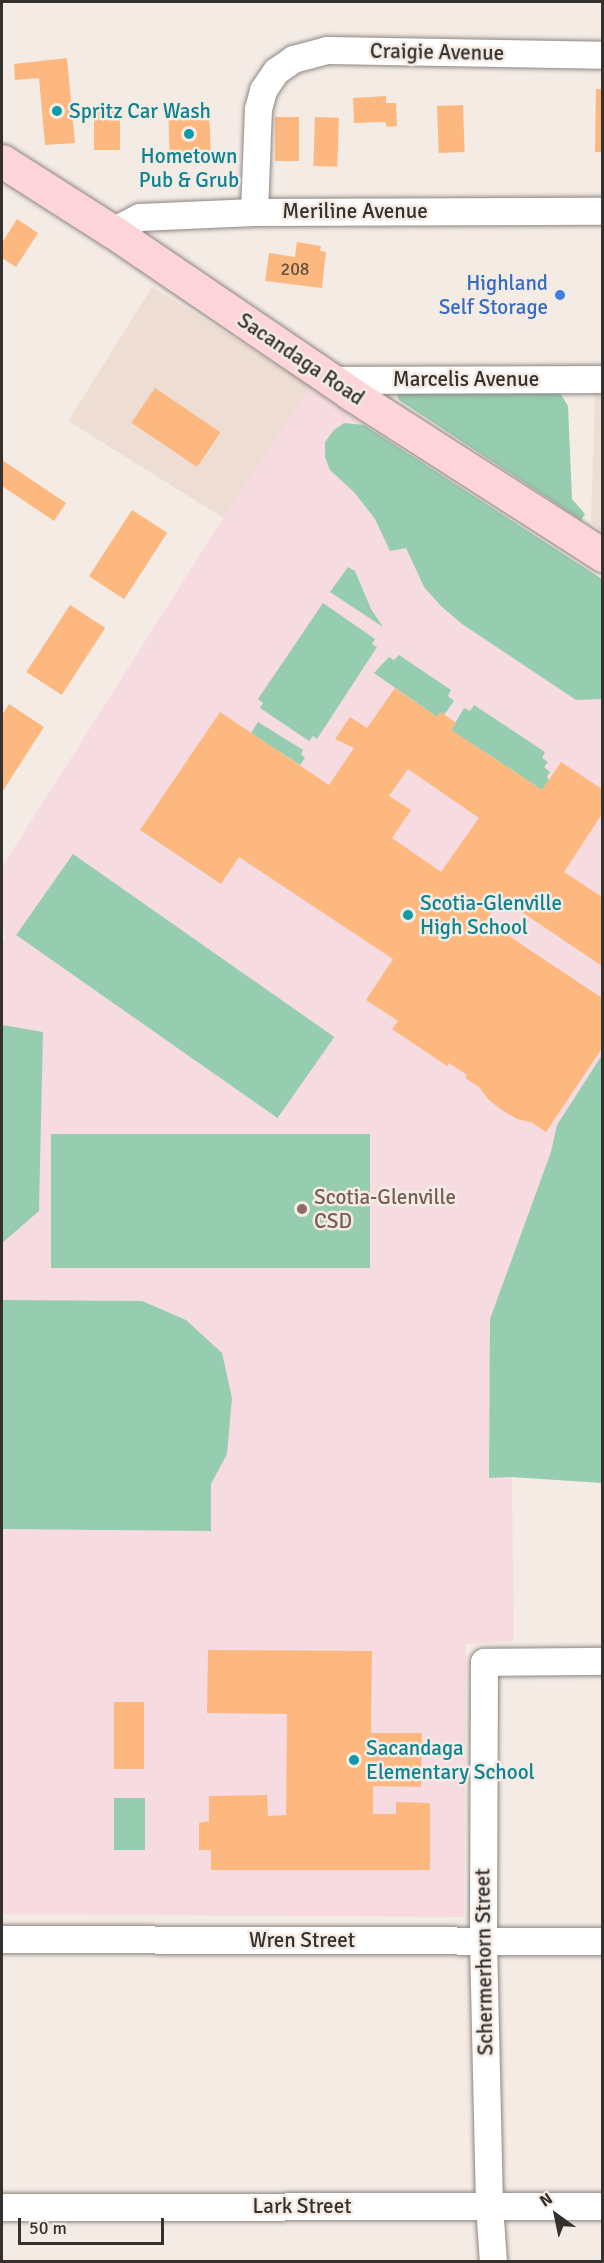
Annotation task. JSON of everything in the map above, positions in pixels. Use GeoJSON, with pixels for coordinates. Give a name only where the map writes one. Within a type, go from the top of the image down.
{"type":"FeatureCollection","features":[{"type":"Feature","properties":{"kind":"main road","name":"Sacandaga Road"},"geometry":{"type":"LineString","coordinates":[[2,160],[112,231],[330,380],[600,551]]}},
{"type":"Feature","properties":{"kind":"street","name":"Craigie Avenue"},"geometry":{"type":"LineString","coordinates":[[254,212],[258,109],[263,90],[276,71],[292,59],[327,50],[603,55]]}},
{"type":"Feature","properties":{"kind":"street","name":"Meriline Avenue"},"geometry":{"type":"LineString","coordinates":[[112,231],[139,217],[254,212],[603,211]]}},
{"type":"Feature","properties":{"kind":"street","name":"Marcelis Avenue"},"geometry":{"type":"LineString","coordinates":[[330,380],[603,379]]}},
{"type":"Feature","properties":{"kind":"street","name":"Schermerhorn Street"},"geometry":{"type":"LineString","coordinates":[[493,2262],[489,2205],[483,1940],[484,1662],[603,1661]]}},
{"type":"Feature","properties":{"kind":"street","name":"Wren Street"},"geometry":{"type":"LineString","coordinates":[[2,1939],[603,1941]]}},
{"type":"Feature","properties":{"kind":"street","name":"Lark Street"},"geometry":{"type":"LineString","coordinates":[[2,2207],[603,2206]]}},
{"type":"Feature","properties":{"kind":"shaded area"},"geometry":{"type":"Polygon","coordinates":[[[152,287],[311,386],[227,520],[68,421],[152,287]]]}},
{"type":"Feature","properties":{"kind":"shaded area","name":"Scotia-Glenville CSD"},"geometry":{"type":"Polygon","coordinates":[[[310,387],[364,425],[602,579],[602,1483],[512,1477],[514,1641],[466,1644],[464,1917],[2,1914],[2,941],[6,939],[2,922],[2,867],[220,523],[310,387]]]}},
{"type":"Feature","properties":{"kind":"shaded area"},"geometry":{"type":"Polygon","coordinates":[[[595,389],[602,389],[602,532],[591,522],[595,389]]]}},
{"type":"Feature","properties":{"kind":"green space"},"geometry":{"type":"Polygon","coordinates":[[[396,391],[560,393],[568,406],[572,499],[585,514],[581,520],[399,400],[396,391]]]}},
{"type":"Feature","properties":{"kind":"green space"},"geometry":{"type":"Polygon","coordinates":[[[344,423],[364,425],[602,579],[602,699],[576,700],[462,624],[441,606],[424,587],[406,548],[390,551],[375,519],[354,492],[330,470],[325,457],[325,442],[334,430],[344,423]]]}},
{"type":"Feature","properties":{"kind":"green space"},"geometry":{"type":"Polygon","coordinates":[[[348,567],[355,571],[371,609],[383,627],[330,592],[348,567]]]}},
{"type":"Feature","properties":{"kind":"green space"},"geometry":{"type":"Polygon","coordinates":[[[323,603],[375,639],[372,644],[377,647],[317,739],[313,736],[309,741],[260,708],[263,703],[258,699],[323,603]]]}},
{"type":"Feature","properties":{"kind":"green space"},"geometry":{"type":"Polygon","coordinates":[[[399,655],[451,690],[448,696],[454,701],[444,715],[440,712],[437,717],[374,673],[389,657],[394,660],[399,655]]]}},
{"type":"Feature","properties":{"kind":"green space"},"geometry":{"type":"Polygon","coordinates":[[[474,705],[545,752],[542,758],[548,762],[544,767],[550,772],[547,777],[549,780],[542,790],[451,730],[464,708],[470,711],[474,705]]]}},
{"type":"Feature","properties":{"kind":"green space"},"geometry":{"type":"Polygon","coordinates":[[[258,722],[303,750],[301,754],[305,758],[300,765],[251,733],[258,722]]]}},
{"type":"Feature","properties":{"kind":"green space"},"geometry":{"type":"Polygon","coordinates":[[[73,854],[334,1037],[278,1118],[16,935],[73,854]]]}},
{"type":"Feature","properties":{"kind":"green space"},"geometry":{"type":"Polygon","coordinates":[[[2,1025],[43,1032],[39,1211],[2,1243],[2,1025]]]}},
{"type":"Feature","properties":{"kind":"green space"},"geometry":{"type":"Polygon","coordinates":[[[602,1055],[602,1483],[512,1477],[489,1478],[490,1319],[551,1152],[557,1125],[602,1055]]]}},
{"type":"Feature","properties":{"kind":"green space"},"geometry":{"type":"Polygon","coordinates":[[[51,1134],[370,1134],[370,1268],[51,1268],[51,1134]]]}},
{"type":"Feature","properties":{"kind":"green space"},"geometry":{"type":"Polygon","coordinates":[[[2,1300],[142,1301],[186,1320],[222,1353],[232,1398],[227,1454],[211,1484],[211,1531],[2,1529],[2,1300]]]}},
{"type":"Feature","properties":{"kind":"green space"},"geometry":{"type":"Polygon","coordinates":[[[114,1798],[145,1798],[145,1850],[114,1850],[114,1798]]]}},
{"type":"Feature","properties":{"kind":"building","name":"Spritz Car Wash"},"geometry":{"type":"Polygon","coordinates":[[[67,58],[75,143],[45,145],[39,78],[15,80],[14,64],[67,58]]]}},
{"type":"Feature","properties":{"kind":"building"},"geometry":{"type":"Polygon","coordinates":[[[596,89],[602,89],[602,152],[595,152],[596,89]]]}},
{"type":"Feature","properties":{"kind":"building"},"geometry":{"type":"Polygon","coordinates":[[[386,96],[386,103],[396,103],[397,126],[387,127],[385,122],[354,123],[353,98],[386,96]]]}},
{"type":"Feature","properties":{"kind":"building"},"geometry":{"type":"Polygon","coordinates":[[[463,105],[465,152],[439,153],[437,106],[463,105]]]}},
{"type":"Feature","properties":{"kind":"building","name":"Hometown Pub & Grub"},"geometry":{"type":"Polygon","coordinates":[[[209,106],[211,161],[170,162],[168,107],[209,106]]]}},
{"type":"Feature","properties":{"kind":"building"},"geometry":{"type":"Polygon","coordinates":[[[94,109],[120,109],[120,150],[94,150],[94,109]]]}},
{"type":"Feature","properties":{"kind":"building"},"geometry":{"type":"Polygon","coordinates":[[[275,117],[299,117],[299,161],[275,161],[275,117]]]}},
{"type":"Feature","properties":{"kind":"building"},"geometry":{"type":"Polygon","coordinates":[[[315,117],[339,118],[337,167],[313,166],[315,117]]]}},
{"type":"Feature","properties":{"kind":"building"},"geometry":{"type":"Polygon","coordinates":[[[17,219],[38,233],[16,267],[2,258],[2,243],[17,219]]]}},
{"type":"Feature","properties":{"kind":"building"},"geometry":{"type":"Polygon","coordinates":[[[297,242],[321,246],[320,251],[326,252],[322,288],[265,281],[269,253],[295,257],[297,242]]]}},
{"type":"Feature","properties":{"kind":"building"},"geometry":{"type":"Polygon","coordinates":[[[155,388],[220,432],[197,467],[132,423],[155,388]]]}},
{"type":"Feature","properties":{"kind":"building"},"geometry":{"type":"Polygon","coordinates":[[[2,460],[66,503],[54,521],[2,486],[2,460]]]}},
{"type":"Feature","properties":{"kind":"building"},"geometry":{"type":"Polygon","coordinates":[[[132,510],[167,533],[124,599],[89,576],[132,510]]]}},
{"type":"Feature","properties":{"kind":"building"},"geometry":{"type":"Polygon","coordinates":[[[70,605],[105,628],[62,695],[26,672],[70,605]]]}},
{"type":"Feature","properties":{"kind":"building","name":"Scotia-Glenville High School"},"geometry":{"type":"Polygon","coordinates":[[[395,688],[437,717],[440,712],[448,717],[456,723],[451,730],[542,790],[561,762],[602,789],[602,814],[564,872],[602,897],[602,966],[501,898],[486,921],[602,998],[602,1048],[546,1132],[531,1122],[517,1119],[503,1111],[489,1100],[479,1087],[465,1078],[467,1075],[449,1063],[447,1066],[392,1029],[398,1021],[366,1000],[393,959],[239,857],[221,884],[140,830],[220,712],[329,785],[354,748],[335,739],[350,717],[367,728],[395,688]],[[408,769],[389,796],[411,810],[392,838],[441,872],[479,818],[408,769]]]}},
{"type":"Feature","properties":{"kind":"building"},"geometry":{"type":"Polygon","coordinates":[[[9,704],[44,727],[2,792],[2,715],[9,704]]]}},
{"type":"Feature","properties":{"kind":"building","name":"Sacandaga Elementary School"},"geometry":{"type":"Polygon","coordinates":[[[208,1650],[372,1651],[371,1733],[422,1733],[421,1787],[373,1786],[373,1814],[396,1814],[396,1802],[430,1803],[430,1870],[211,1870],[211,1850],[199,1850],[199,1823],[209,1821],[209,1796],[267,1795],[268,1816],[286,1815],[287,1714],[207,1713],[208,1650]]]}},
{"type":"Feature","properties":{"kind":"building"},"geometry":{"type":"Polygon","coordinates":[[[114,1702],[144,1702],[144,1769],[114,1769],[114,1702]]]}},
{"type":"Feature","properties":{"kind":"place","name":"Spritz Car Wash"},"geometry":{"type":"Point","coordinates":[57,111]}},
{"type":"Feature","properties":{"kind":"place","name":"Hometown Pub & Grub"},"geometry":{"type":"Point","coordinates":[189,134]}},
{"type":"Feature","properties":{"kind":"place","name":"Highland Self Storage"},"geometry":{"type":"Point","coordinates":[560,295]}},
{"type":"Feature","properties":{"kind":"place","name":"Scotia-Glenville High School"},"geometry":{"type":"Point","coordinates":[408,915]}},
{"type":"Feature","properties":{"kind":"place","name":"Scotia-Glenville CSD"},"geometry":{"type":"Point","coordinates":[302,1209]}},
{"type":"Feature","properties":{"kind":"place","name":"Sacandaga Elementary School"},"geometry":{"type":"Point","coordinates":[354,1760]}}]}
